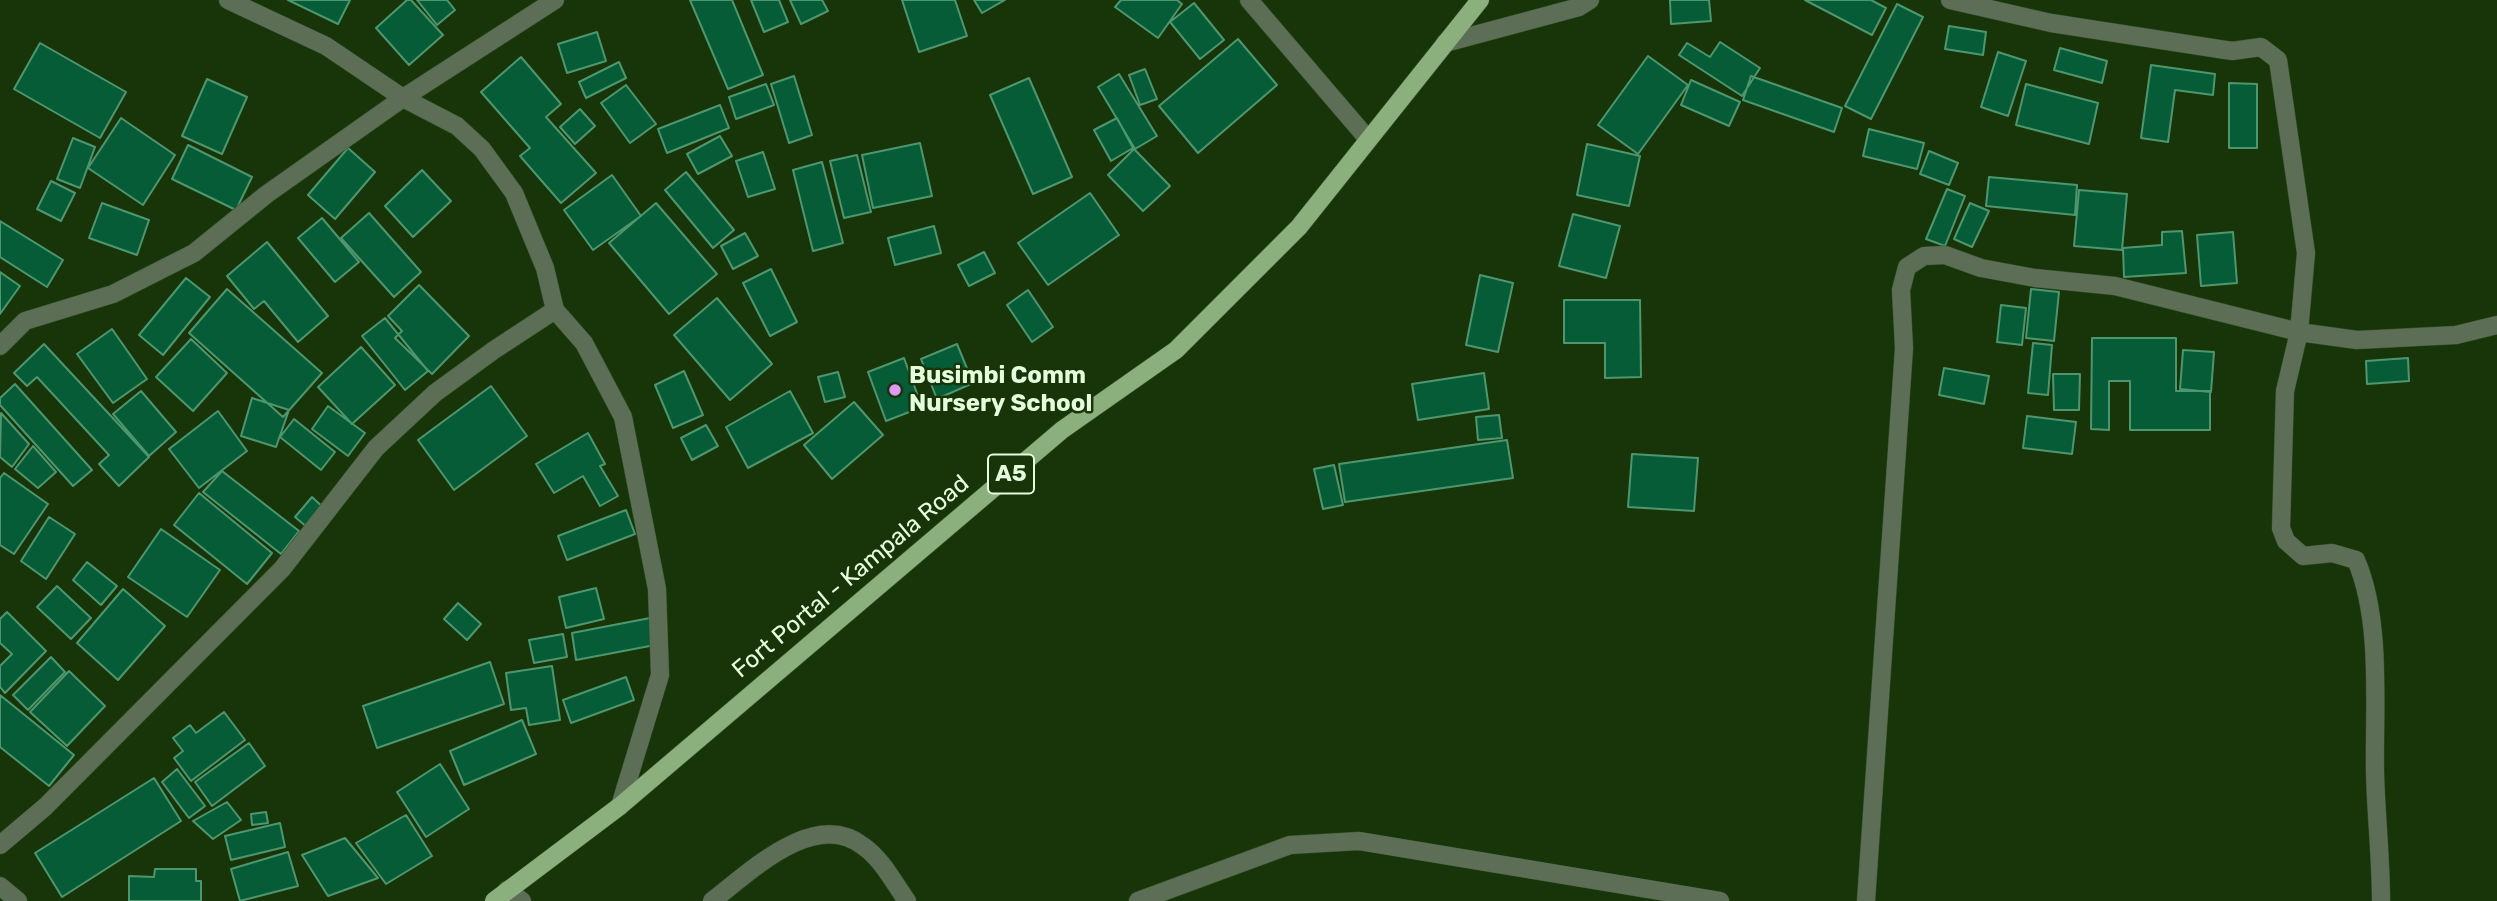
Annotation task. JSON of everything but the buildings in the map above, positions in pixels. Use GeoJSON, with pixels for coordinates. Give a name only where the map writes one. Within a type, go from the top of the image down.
{"type":"FeatureCollection","features":[{"type":"Feature","properties":{"kind":"main road","name":"Fort Portal - Kampala Road"},"geometry":{"type":"LineString","coordinates":[[500,896],[620,806],[1062,430],[1176,350],[1298,227],[1480,0]]}},
{"type":"Feature","properties":{"kind":"street"},"geometry":{"type":"LineString","coordinates":[[228,0],[326,46],[402,98],[457,126],[482,149],[514,193],[545,268],[555,310],[584,343],[623,417],[656,589],[660,675],[620,806]]}},
{"type":"Feature","properties":{"kind":"street"},"geometry":{"type":"LineString","coordinates":[[0,346],[25,321],[113,294],[194,253],[267,194],[402,98],[555,0]]}},
{"type":"Feature","properties":{"kind":"street"},"geometry":{"type":"LineString","coordinates":[[1249,0],[1367,138]]}},
{"type":"Feature","properties":{"kind":"street"},"geometry":{"type":"LineString","coordinates":[[1951,0],[2051,23],[2232,51],[2261,47],[2278,60],[2306,253],[2300,332],[2285,391],[2281,528],[2286,541],[2302,556],[2332,553],[2356,560],[2362,576],[2368,600],[2373,678],[2381,901]]}},
{"type":"Feature","properties":{"kind":"street"},"geometry":{"type":"LineString","coordinates":[[1445,43],[1585,2]]}},
{"type":"Feature","properties":{"kind":"street"},"geometry":{"type":"LineString","coordinates":[[1866,901],[1904,348],[1901,290],[1907,267],[1924,256],[1945,255],[1981,268],[2035,278],[2115,286],[2300,332],[2357,340],[2456,335],[2497,325]]}},
{"type":"Feature","properties":{"kind":"street"},"geometry":{"type":"LineString","coordinates":[[0,845],[45,807],[282,569],[376,448],[435,393],[555,310]]}},
{"type":"Feature","properties":{"kind":"street"},"geometry":{"type":"LineString","coordinates":[[712,901],[778,850],[807,838],[838,836],[863,845],[886,870],[907,901]]}},
{"type":"Feature","properties":{"kind":"street"},"geometry":{"type":"LineString","coordinates":[[1138,901],[1290,845],[1359,841],[1720,901]]}},
{"type":"Feature","properties":{"kind":"street"},"geometry":{"type":"LineString","coordinates":[[0,886],[18,901]]}},
{"type":"Feature","properties":{"kind":"street"},"geometry":{"type":"LineString","coordinates":[[500,896],[522,901]]}},
{"type":"Feature","properties":{"kind":"place","name":"Busimbi Comm Nursery School"},"geometry":{"type":"Point","coordinates":[895,390]}}]}
